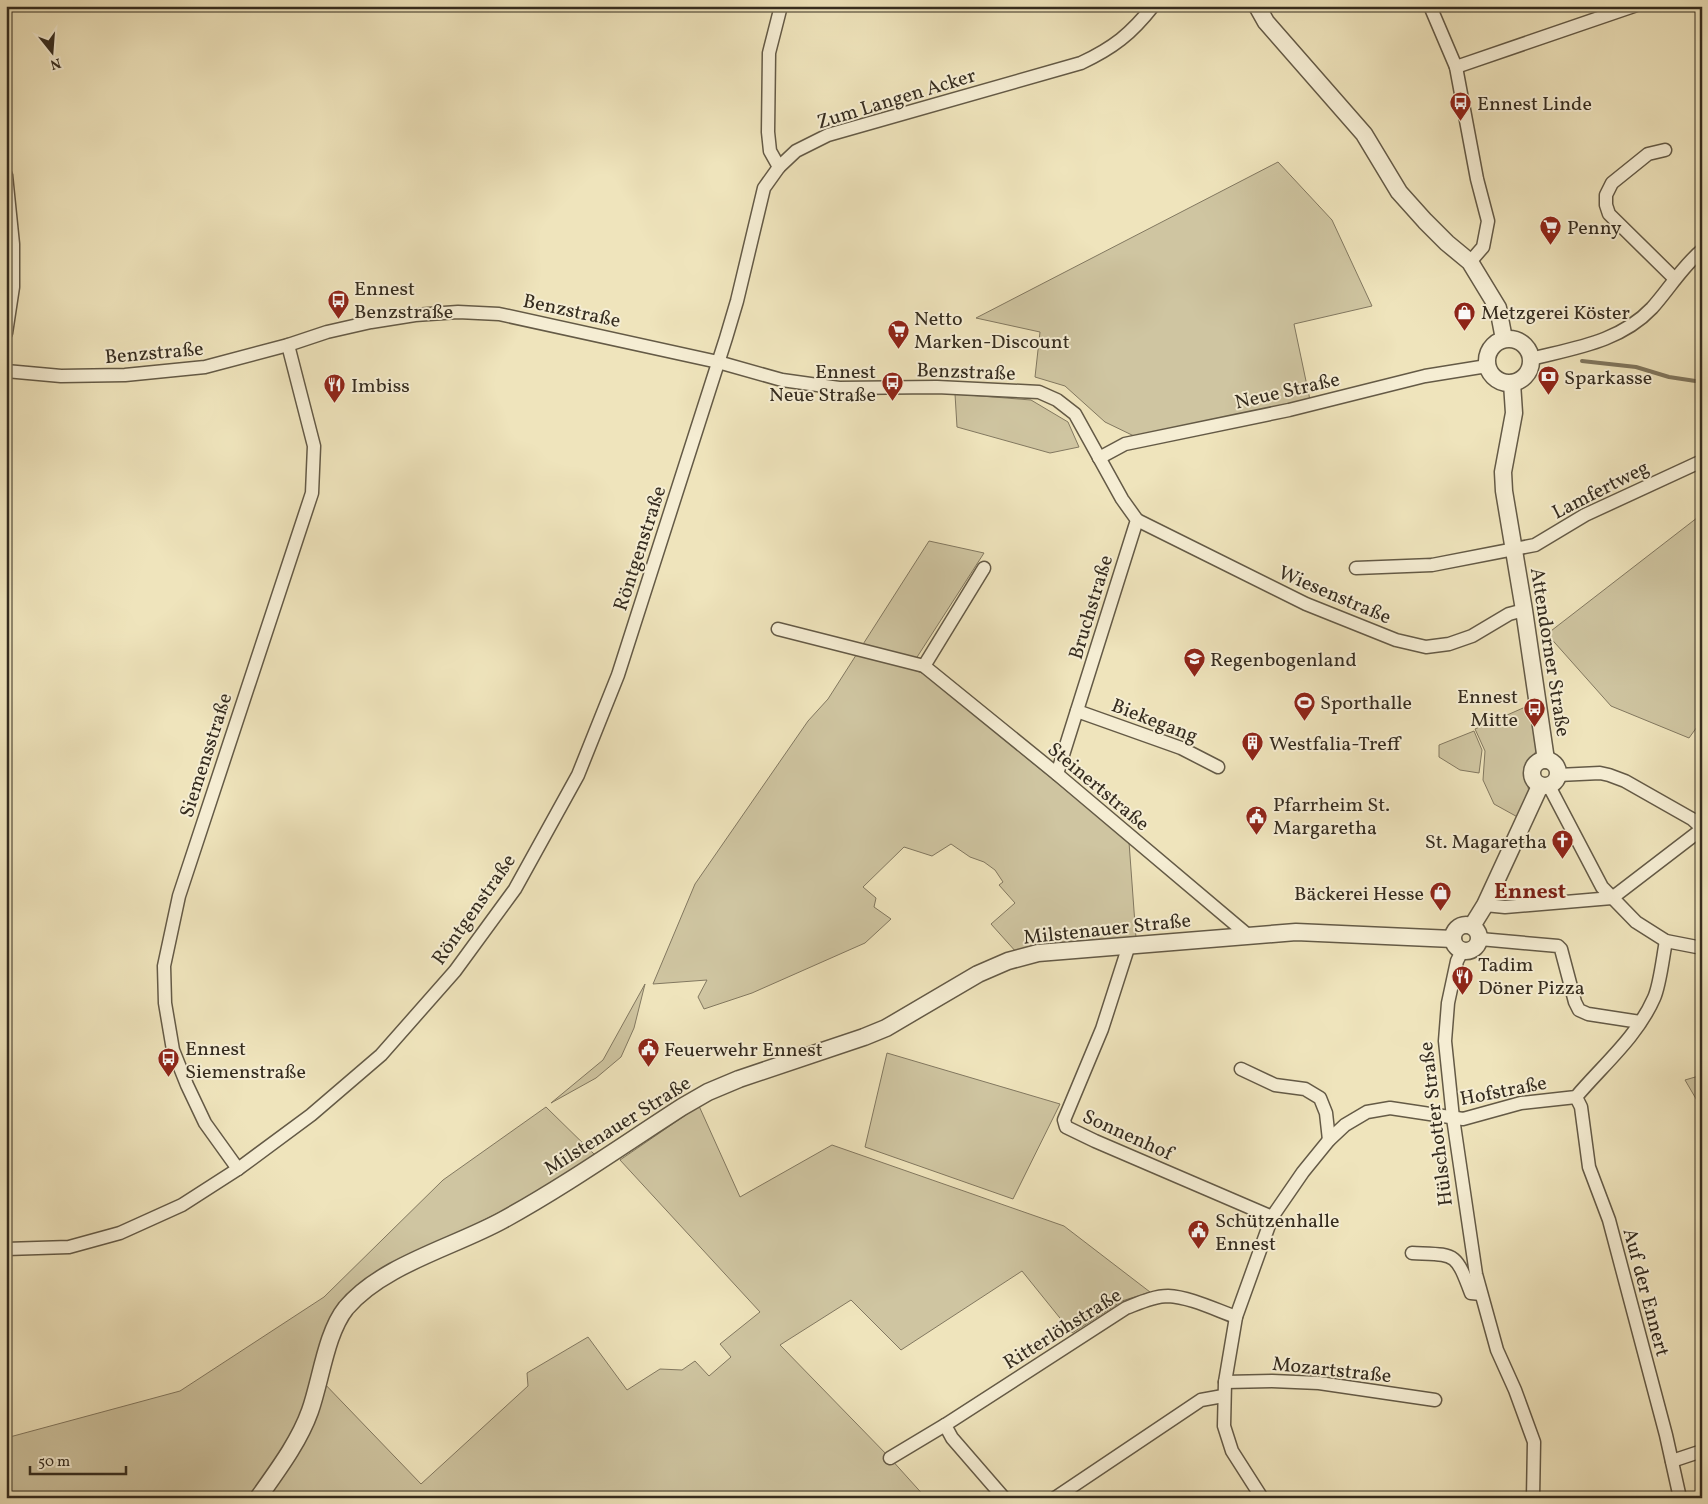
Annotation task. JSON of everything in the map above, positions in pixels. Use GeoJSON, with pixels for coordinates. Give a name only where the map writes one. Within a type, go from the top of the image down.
{"type":"FeatureCollection","features":[{"type":"Feature","properties":{"kind":"street"},"geometry":{"type":"LineString","coordinates":[[779,167],[770,150],[768,132],[769,53],[781,6]]}},
{"type":"Feature","properties":{"kind":"street","name":"Zum Langen Acker"},"geometry":{"type":"LineString","coordinates":[[718,362],[737,301],[764,188],[779,167],[796,151],[828,135],[1080,63],[1102,53],[1118,42],[1138,26],[1153,6]]}},
{"type":"Feature","properties":{"kind":"street"},"geometry":{"type":"LineString","coordinates":[[1257,6],[1266,22],[1364,134],[1399,192],[1430,227],[1470,262],[1498,308],[1504,339]]}},
{"type":"Feature","properties":{"kind":"street"},"geometry":{"type":"LineString","coordinates":[[1430,6],[1456,67],[1477,179],[1488,221],[1483,247],[1470,262]]}},
{"type":"Feature","properties":{"kind":"street"},"geometry":{"type":"LineString","coordinates":[[1456,67],[1634,6]]}},
{"type":"Feature","properties":{"kind":"street"},"geometry":{"type":"LineString","coordinates":[[1665,150],[1648,154],[1612,183],[1606,195],[1606,205],[1609,214],[1675,279]]}},
{"type":"Feature","properties":{"kind":"street"},"geometry":{"type":"LineString","coordinates":[[6,175],[12,235],[13,287],[6,333]]}},
{"type":"Feature","properties":{"kind":"street"},"geometry":{"type":"LineString","coordinates":[[1531,359],[1588,346],[1611,337],[1635,322],[1651,309],[1702,250]]}},
{"type":"Feature","properties":{"kind":"street","name":"Benzstraße"},"geometry":{"type":"LineString","coordinates":[[6,370],[61,376],[126,375],[205,367],[288,345],[327,332],[372,322],[415,315],[458,312],[499,314],[718,362],[782,380],[839,388],[937,387],[1039,392],[1057,400],[1075,414],[1099,458]]}},
{"type":"Feature","properties":{"kind":"street"},"geometry":{"type":"LineString","coordinates":[[1504,339],[1520,342],[1526,347],[1531,359],[1530,369],[1526,375],[1519,381],[1512,383],[1501,382],[1495,378],[1487,366],[1490,350],[1495,343],[1504,339]]}},
{"type":"Feature","properties":{"kind":"street","name":"Siemensstraße"},"geometry":{"type":"LineString","coordinates":[[238,1169],[205,1123],[173,1050],[165,1003],[164,966],[179,896],[312,493],[314,446],[288,345]]}},
{"type":"Feature","properties":{"kind":"street","name":"Röntgenstraße"},"geometry":{"type":"LineString","coordinates":[[6,1249],[69,1247],[120,1233],[182,1205],[238,1169],[311,1115],[381,1055],[455,971],[515,889],[578,775],[618,675],[718,362]]}},
{"type":"Feature","properties":{"kind":"street","name":"Neue Straße"},"geometry":{"type":"LineString","coordinates":[[1099,458],[1125,444],[1288,410],[1425,376],[1487,366]]}},
{"type":"Feature","properties":{"kind":"street","name":"Attendorner Straße"},"geometry":{"type":"LineString","coordinates":[[1512,383],[1514,413],[1504,472],[1504,491],[1546,760]]}},
{"type":"Feature","properties":{"kind":"street"},"geometry":{"type":"LineString","coordinates":[[1099,458],[1122,499],[1137,520]]}},
{"type":"Feature","properties":{"kind":"street","name":"Lamfertweg"},"geometry":{"type":"LineString","coordinates":[[1514,550],[1535,545],[1585,515],[1702,460]]}},
{"type":"Feature","properties":{"kind":"street","name":"Wiesenstraße"},"geometry":{"type":"LineString","coordinates":[[1137,520],[1306,604],[1403,642],[1426,647],[1449,644],[1472,636],[1509,614],[1524,610]]}},
{"type":"Feature","properties":{"kind":"street","name":"Bruchstraße"},"geometry":{"type":"LineString","coordinates":[[1057,774],[1137,520]]}},
{"type":"Feature","properties":{"kind":"street","name":"Attendorner Straße"},"geometry":{"type":"LineString","coordinates":[[1356,568],[1432,565],[1514,550]]}},
{"type":"Feature","properties":{"kind":"street"},"geometry":{"type":"LineString","coordinates":[[924,666],[984,568]]}},
{"type":"Feature","properties":{"kind":"street","name":"Steinertstraße"},"geometry":{"type":"LineString","coordinates":[[778,629],[924,666],[1057,774],[1249,936]]}},
{"type":"Feature","properties":{"kind":"street","name":"Biekegang"},"geometry":{"type":"LineString","coordinates":[[1077,711],[1181,748],[1218,767]]}},
{"type":"Feature","properties":{"kind":"street","name":"Attendorner Straße"},"geometry":{"type":"LineString","coordinates":[[1546,760],[1552,762],[1557,768],[1549,782],[1533,780],[1532,770],[1537,762],[1546,760]]}},
{"type":"Feature","properties":{"kind":"street"},"geometry":{"type":"LineString","coordinates":[[1485,905],[1505,907],[1612,898],[1702,829],[1692,819],[1609,774],[1600,773],[1549,782]]}},
{"type":"Feature","properties":{"kind":"street"},"geometry":{"type":"LineString","coordinates":[[1549,782],[1602,887],[1612,898],[1636,922],[1666,941],[1702,948]]}},
{"type":"Feature","properties":{"kind":"street"},"geometry":{"type":"LineString","coordinates":[[1549,782],[1485,905],[1476,933],[1477,947],[1470,951],[1457,945],[1457,929],[1461,926],[1476,933],[1558,946],[1562,949],[1575,1002],[1579,1010],[1588,1014],[1640,1022]]}},
{"type":"Feature","properties":{"kind":"street","name":"Milstenauer Straße"},"geometry":{"type":"LineString","coordinates":[[258,1498],[295,1442],[309,1413],[332,1334],[339,1320],[346,1308],[362,1292],[378,1280],[502,1220],[587,1169],[708,1092],[739,1079],[886,1028],[978,974],[1038,953],[1296,932],[1457,945]]}},
{"type":"Feature","properties":{"kind":"street","name":"Hofstraße"},"geometry":{"type":"LineString","coordinates":[[1453,1118],[1463,1119],[1521,1103],[1576,1096],[1595,1073],[1622,1048],[1655,997],[1666,941]]}},
{"type":"Feature","properties":{"kind":"street","name":"Sonnenhof"},"geometry":{"type":"LineString","coordinates":[[1129,945],[1102,1029],[1064,1120],[1066,1127],[1094,1141],[1272,1216]]}},
{"type":"Feature","properties":{"kind":"street","name":"Hülschotter Straße"},"geometry":{"type":"LineString","coordinates":[[1457,945],[1457,961],[1448,1003],[1445,1040],[1453,1118],[1476,1274],[1497,1350],[1516,1390],[1534,1442],[1533,1498]]}},
{"type":"Feature","properties":{"kind":"street"},"geometry":{"type":"LineString","coordinates":[[1241,1069],[1275,1085],[1305,1089],[1320,1098],[1326,1114],[1329,1140]]}},
{"type":"Feature","properties":{"kind":"street","name":"Auf der Ennert"},"geometry":{"type":"LineString","coordinates":[[1576,1096],[1581,1107],[1589,1167],[1609,1220],[1680,1498]]}},
{"type":"Feature","properties":{"kind":"street"},"geometry":{"type":"LineString","coordinates":[[1262,1498],[1232,1451],[1224,1426],[1223,1396],[1236,1317],[1272,1216],[1303,1172],[1329,1140],[1346,1125],[1367,1112],[1390,1108],[1453,1118]]}},
{"type":"Feature","properties":{"kind":"street"},"geometry":{"type":"LineString","coordinates":[[1412,1253],[1452,1257],[1460,1266],[1471,1293],[1481,1294]]}},
{"type":"Feature","properties":{"kind":"street","name":"Ritterlöhstraße"},"geometry":{"type":"LineString","coordinates":[[890,1458],[945,1425],[1126,1308],[1149,1299],[1167,1296],[1196,1302],[1236,1317]]}},
{"type":"Feature","properties":{"kind":"street","name":"Mozartstraße"},"geometry":{"type":"LineString","coordinates":[[1224,1382],[1272,1381],[1319,1383],[1435,1400]]}},
{"type":"Feature","properties":{"kind":"street"},"geometry":{"type":"LineString","coordinates":[[1055,1498],[1201,1400],[1223,1396]]}},
{"type":"Feature","properties":{"kind":"street"},"geometry":{"type":"LineString","coordinates":[[945,1425],[952,1438],[1004,1498]]}},
{"type":"Feature","properties":{"kind":"street"},"geometry":{"type":"LineString","coordinates":[[1672,1461],[1702,1451]]}},
{"type":"Feature","properties":{"kind":"shaded area"},"geometry":{"type":"Polygon","coordinates":[[[1278,162],[1332,220],[1372,306],[1294,324],[1310,400],[1134,436],[1105,422],[1065,386],[1035,377],[1040,332],[976,318],[1278,162]]]}},
{"type":"Feature","properties":{"kind":"shaded area"},"geometry":{"type":"Polygon","coordinates":[[[955,394],[1031,400],[1068,422],[1079,447],[1050,453],[957,427],[955,394]]]}},
{"type":"Feature","properties":{"kind":"shaded area"},"geometry":{"type":"Polygon","coordinates":[[[1702,514],[1702,720],[1689,738],[1611,706],[1547,634],[1702,514]]]}},
{"type":"Feature","properties":{"kind":"shaded area"},"geometry":{"type":"Polygon","coordinates":[[[929,541],[984,553],[910,668],[924,674],[1129,842],[1136,938],[1017,953],[991,924],[1015,903],[999,885],[1003,882],[995,870],[984,862],[970,857],[951,844],[932,856],[904,847],[863,887],[876,898],[874,907],[891,919],[865,943],[752,993],[704,1009],[698,997],[707,980],[653,984],[695,884],[808,721],[828,699],[929,541]]]}},
{"type":"Feature","properties":{"kind":"shaded area"},"geometry":{"type":"Polygon","coordinates":[[[1530,705],[1537,750],[1528,762],[1525,773],[1529,792],[1523,820],[1494,804],[1483,780],[1485,751],[1475,729],[1530,705]]]}},
{"type":"Feature","properties":{"kind":"shaded area"},"geometry":{"type":"Polygon","coordinates":[[[1474,731],[1482,750],[1479,773],[1460,770],[1439,757],[1439,745],[1474,731]]]}},
{"type":"Feature","properties":{"kind":"shaded area"},"geometry":{"type":"Polygon","coordinates":[[[645,984],[634,1028],[621,1057],[596,1078],[551,1103],[603,1060],[645,984]]]}},
{"type":"Feature","properties":{"kind":"shaded area"},"geometry":{"type":"Polygon","coordinates":[[[887,1053],[1060,1104],[1013,1199],[865,1147],[887,1053]]]}},
{"type":"Feature","properties":{"kind":"shaded area"},"geometry":{"type":"Polygon","coordinates":[[[1702,1075],[1702,1109],[1685,1080],[1702,1075]]]}},
{"type":"Feature","properties":{"kind":"shaded area"},"geometry":{"type":"Polygon","coordinates":[[[699,1106],[740,1197],[832,1145],[1064,1226],[1150,1292],[1122,1301],[1072,1333],[1022,1271],[901,1350],[851,1300],[780,1345],[890,1458],[926,1498],[6,1498],[6,1438],[180,1391],[324,1297],[443,1180],[546,1107],[595,1155],[532,1196],[480,1222],[341,1304],[328,1321],[332,1334],[320,1379],[421,1484],[528,1386],[527,1373],[588,1337],[627,1390],[660,1369],[682,1370],[695,1361],[709,1376],[731,1357],[720,1344],[760,1312],[620,1160],[699,1106]]]}},
{"type":"Feature","properties":{"kind":"waterway"},"geometry":{"type":"LineString","coordinates":[[1582,361],[1636,367],[1669,377],[1702,382]]}},
{"type":"Feature","properties":{"kind":"place","name":"Ennest Linde"},"geometry":{"type":"Point","coordinates":[1461,122]}},
{"type":"Feature","properties":{"kind":"place","name":"Penny"},"geometry":{"type":"Point","coordinates":[1551,246]}},
{"type":"Feature","properties":{"kind":"place","name":"Ennest Benzstraße"},"geometry":{"type":"Point","coordinates":[338,319]}},
{"type":"Feature","properties":{"kind":"place","name":"Metzgerei Köster"},"geometry":{"type":"Point","coordinates":[1465,331]}},
{"type":"Feature","properties":{"kind":"place","name":"Netto Marken-Discount"},"geometry":{"type":"Point","coordinates":[898,349]}},
{"type":"Feature","properties":{"kind":"place","name":"Sparkasse"},"geometry":{"type":"Point","coordinates":[1548,396]}},
{"type":"Feature","properties":{"kind":"place","name":"Ennest Neue Straße"},"geometry":{"type":"Point","coordinates":[892,401]}},
{"type":"Feature","properties":{"kind":"place","name":"Imbiss"},"geometry":{"type":"Point","coordinates":[335,404]}},
{"type":"Feature","properties":{"kind":"place","name":"Regenbogenland"},"geometry":{"type":"Point","coordinates":[1194,678]}},
{"type":"Feature","properties":{"kind":"place","name":"Sporthalle"},"geometry":{"type":"Point","coordinates":[1304,721]}},
{"type":"Feature","properties":{"kind":"place","name":"Ennest Mitte"},"geometry":{"type":"Point","coordinates":[1534,727]}},
{"type":"Feature","properties":{"kind":"place","name":"Westfalia-Treff"},"geometry":{"type":"Point","coordinates":[1253,762]}},
{"type":"Feature","properties":{"kind":"place","name":"Pfarrheim St. Margaretha"},"geometry":{"type":"Point","coordinates":[1257,835]}},
{"type":"Feature","properties":{"kind":"place","name":"St. Magaretha"},"geometry":{"type":"Point","coordinates":[1563,860]}},
{"type":"Feature","properties":{"kind":"place","name":"Bäckerei Hesse"},"geometry":{"type":"Point","coordinates":[1440,912]}},
{"type":"Feature","properties":{"kind":"place","name":"Tadim Döner Pizza"},"geometry":{"type":"Point","coordinates":[1462,995]}},
{"type":"Feature","properties":{"kind":"place","name":"Feuerwehr Ennest"},"geometry":{"type":"Point","coordinates":[648,1068]}},
{"type":"Feature","properties":{"kind":"place","name":"Ennest Siemenstraße"},"geometry":{"type":"Point","coordinates":[169,1078]}},
{"type":"Feature","properties":{"kind":"place","name":"Schützenhalle Ennest"},"geometry":{"type":"Point","coordinates":[1199,1250]}},
{"type":"Feature","properties":{"kind":"district","name":"Ennest"},"geometry":{"type":"Point","coordinates":[1530,890]}}]}
